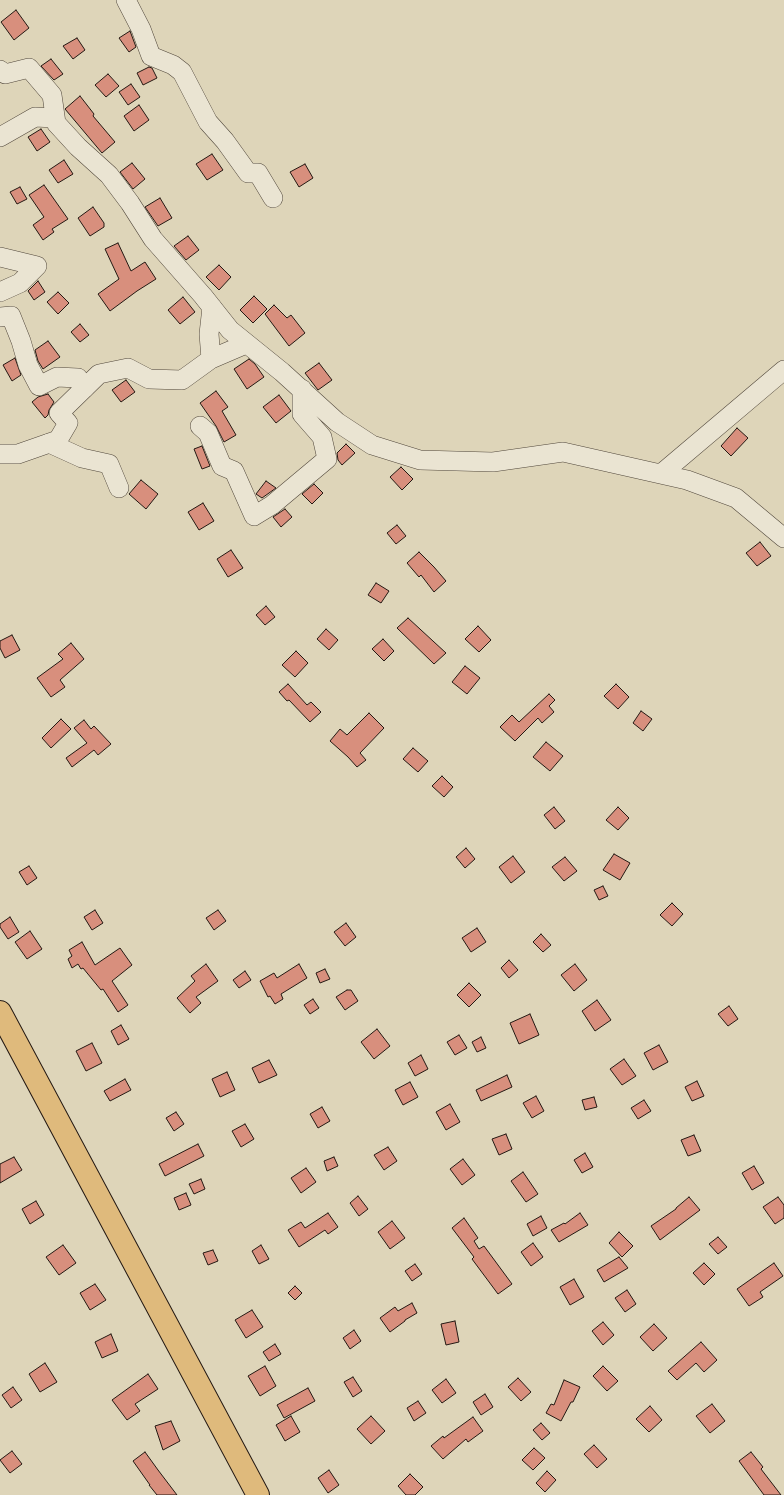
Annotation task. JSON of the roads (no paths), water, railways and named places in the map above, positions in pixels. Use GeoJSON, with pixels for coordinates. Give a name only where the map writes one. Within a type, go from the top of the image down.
{"type":"FeatureCollection","features":[{"type":"Feature","properties":{"kind":"highway"},"geometry":{"type":"LineString","coordinates":[[0,1012],[258,1495]]}},
{"type":"Feature","properties":{"kind":"street"},"geometry":{"type":"LineString","coordinates":[[126,0],[141,29],[151,56],[173,65],[182,72],[208,122],[225,141],[248,174],[258,173],[274,198]]}},
{"type":"Feature","properties":{"kind":"street"},"geometry":{"type":"LineString","coordinates":[[0,70],[5,74],[29,68],[52,95],[56,123],[109,175],[130,203],[153,239],[230,330],[302,389],[337,422],[372,445],[420,460],[493,462],[563,452],[661,474],[687,480],[736,498],[784,538]]}},
{"type":"Feature","properties":{"kind":"street"},"geometry":{"type":"LineString","coordinates":[[0,137],[35,117],[55,118]]}},
{"type":"Feature","properties":{"kind":"street"},"geometry":{"type":"LineString","coordinates":[[0,257],[37,266],[20,283],[0,292]]}},
{"type":"Feature","properties":{"kind":"street"},"geometry":{"type":"LineString","coordinates":[[211,360],[209,334],[212,307]]}},
{"type":"Feature","properties":{"kind":"street"},"geometry":{"type":"LineString","coordinates":[[0,317],[11,316],[21,341],[28,365],[39,386],[57,377],[78,378],[85,388]]}},
{"type":"Feature","properties":{"kind":"street"},"geometry":{"type":"LineString","coordinates":[[0,454],[18,454],[58,440],[68,423],[59,413],[99,374],[128,368],[149,379],[182,380],[211,360],[246,344]]}},
{"type":"Feature","properties":{"kind":"street"},"geometry":{"type":"LineString","coordinates":[[661,474],[784,370]]}},
{"type":"Feature","properties":{"kind":"street"},"geometry":{"type":"LineString","coordinates":[[200,426],[208,433],[222,466],[234,471],[254,516],[272,505],[327,459],[322,437],[302,414],[302,389]]}},
{"type":"Feature","properties":{"kind":"street"},"geometry":{"type":"LineString","coordinates":[[49,443],[82,458],[109,464],[119,488]]}}]}
